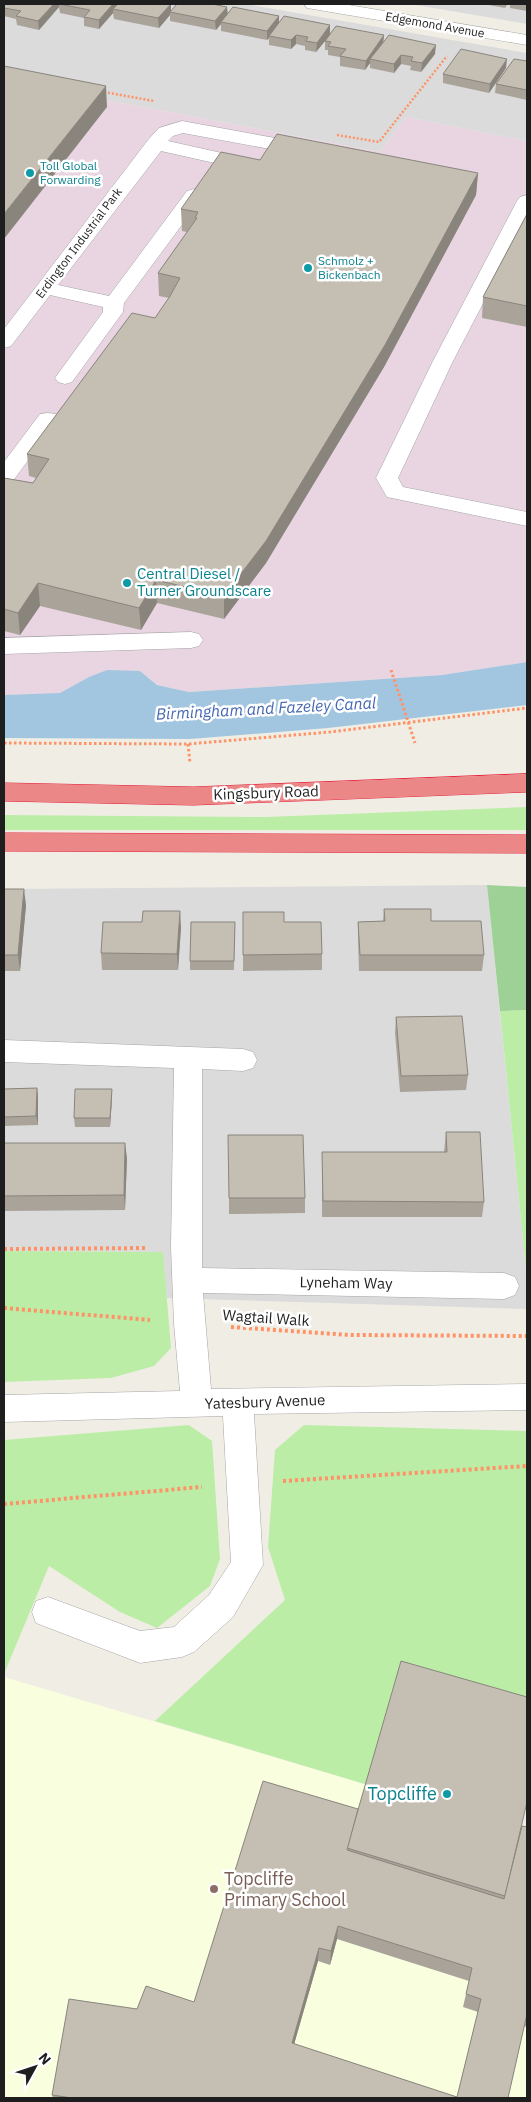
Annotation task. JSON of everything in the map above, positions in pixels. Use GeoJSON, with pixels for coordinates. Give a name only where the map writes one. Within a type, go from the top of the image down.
{"type":"FeatureCollection","features":[{"type":"Feature","properties":{"kind":"highway","name":"Kingsbury Road"},"geometry":{"type":"LineString","coordinates":[[4,792],[193,796],[527,783]]}},
{"type":"Feature","properties":{"kind":"highway"},"geometry":{"type":"LineString","coordinates":[[4,842],[527,844]]}},
{"type":"Feature","properties":{"kind":"street","name":"Edgemond Avenue"},"geometry":{"type":"LineString","coordinates":[[313,4],[527,40]]}},
{"type":"Feature","properties":{"kind":"street","name":"Erdington Industrial Park"},"geometry":{"type":"LineString","coordinates":[[4,342],[166,132],[182,127],[329,154]]}},
{"type":"Feature","properties":{"kind":"street"},"geometry":{"type":"LineString","coordinates":[[155,144],[246,164]]}},
{"type":"Feature","properties":{"kind":"street"},"geometry":{"type":"LineString","coordinates":[[65,378],[114,312],[114,303],[194,195]]}},
{"type":"Feature","properties":{"kind":"street"},"geometry":{"type":"LineString","coordinates":[[527,201],[443,361],[387,478],[395,492],[527,519]]}},
{"type":"Feature","properties":{"kind":"street"},"geometry":{"type":"LineString","coordinates":[[45,288],[114,303]]}},
{"type":"Feature","properties":{"kind":"street"},"geometry":{"type":"LineString","coordinates":[[4,477],[48,419]]}},
{"type":"Feature","properties":{"kind":"street"},"geometry":{"type":"LineString","coordinates":[[4,646],[191,640]]}},
{"type":"Feature","properties":{"kind":"street"},"geometry":{"type":"LineString","coordinates":[[4,1051],[244,1060]]}},
{"type":"Feature","properties":{"kind":"street"},"geometry":{"type":"LineString","coordinates":[[188,1059],[186,1247],[189,1324],[198,1404]]}},
{"type":"Feature","properties":{"kind":"street","name":"Lyneham Way"},"geometry":{"type":"LineString","coordinates":[[188,1280],[504,1286]]}},
{"type":"Feature","properties":{"kind":"street","name":"Yatesbury Avenue"},"geometry":{"type":"LineString","coordinates":[[4,1409],[198,1404],[238,1401],[527,1397]]}},
{"type":"Feature","properties":{"kind":"street"},"geometry":{"type":"LineString","coordinates":[[48,1612],[140,1647],[182,1641],[221,1606],[247,1564],[238,1401]]}},
{"type":"Feature","properties":{"kind":"path"},"geometry":{"type":"LineString","coordinates":[[330,133],[378,142],[467,30]]}},
{"type":"Feature","properties":{"kind":"path"},"geometry":{"type":"LineString","coordinates":[[100,92],[158,102]]}},
{"type":"Feature","properties":{"kind":"path"},"geometry":{"type":"LineString","coordinates":[[391,670],[415,743]]}},
{"type":"Feature","properties":{"kind":"path"},"geometry":{"type":"LineString","coordinates":[[4,743],[188,744],[330,732],[527,708]]}},
{"type":"Feature","properties":{"kind":"path"},"geometry":{"type":"LineString","coordinates":[[4,1250],[186,1247]]}},
{"type":"Feature","properties":{"kind":"path","name":"Wagtail Walk"},"geometry":{"type":"LineString","coordinates":[[4,1308],[189,1324],[350,1335],[527,1336]]}},
{"type":"Feature","properties":{"kind":"shaded area"},"geometry":{"type":"Polygon","coordinates":[[[4,4],[246,4],[527,53],[527,141],[406,117],[380,152],[4,81],[4,4]]]}},
{"type":"Feature","properties":{"kind":"shaded area"},"geometry":{"type":"Polygon","coordinates":[[[410,4],[527,4],[527,24],[410,4]]]}},
{"type":"Feature","properties":{"kind":"shaded area"},"geometry":{"type":"Polygon","coordinates":[[[4,81],[380,152],[406,117],[527,141],[527,662],[442,675],[189,692],[157,685],[140,671],[89,677],[60,694],[4,695],[4,81]]]}},
{"type":"Feature","properties":{"kind":"shaded area"},"geometry":{"type":"Polygon","coordinates":[[[487,885],[527,1279],[527,1309],[167,1298],[162,1252],[4,1251],[4,889],[487,885]]]}},
{"type":"Feature","properties":{"kind":"shaded area","name":"Topcliffe Primary School"},"geometry":{"type":"Polygon","coordinates":[[[4,1677],[368,1785],[527,1843],[527,2098],[4,2098],[4,1677]]]}},
{"type":"Feature","properties":{"kind":"green space"},"geometry":{"type":"Polygon","coordinates":[[[527,807],[527,830],[4,830],[4,815],[265,817],[527,807]]]}},
{"type":"Feature","properties":{"kind":"green space"},"geometry":{"type":"Polygon","coordinates":[[[487,885],[527,887],[527,1010],[500,1011],[487,885]]]}},
{"type":"Feature","properties":{"kind":"green space"},"geometry":{"type":"Polygon","coordinates":[[[527,1010],[527,1279],[500,1011],[527,1010]]]}},
{"type":"Feature","properties":{"kind":"green space"},"geometry":{"type":"Polygon","coordinates":[[[4,1251],[163,1252],[171,1348],[154,1366],[111,1378],[4,1382],[4,1251]]]}},
{"type":"Feature","properties":{"kind":"green space"},"geometry":{"type":"Polygon","coordinates":[[[189,1425],[212,1441],[220,1559],[210,1586],[157,1628],[120,1612],[49,1566],[4,1674],[4,1440],[189,1425]]]}},
{"type":"Feature","properties":{"kind":"green space"},"geometry":{"type":"Polygon","coordinates":[[[304,1425],[527,1431],[527,1717],[368,1785],[155,1721],[285,1600],[268,1547],[275,1450],[304,1425]]]}},
{"type":"Feature","properties":{"kind":"water","name":"Birmingham and Fazeley Canal"},"geometry":{"type":"Polygon","coordinates":[[[527,662],[527,705],[328,728],[190,739],[4,738],[4,695],[60,693],[89,677],[107,670],[140,671],[157,685],[189,692],[442,675],[527,662]]]}},
{"type":"Feature","properties":{"kind":"building"},"geometry":{"type":"Polygon","coordinates":[[[4,4],[54,4],[38,21],[16,16],[21,11],[4,8],[4,4]]]}},
{"type":"Feature","properties":{"kind":"building"},"geometry":{"type":"Polygon","coordinates":[[[59,4],[113,4],[99,20],[84,17],[90,10],[59,4]]]}},
{"type":"Feature","properties":{"kind":"building"},"geometry":{"type":"Polygon","coordinates":[[[118,4],[171,4],[158,18],[113,9],[118,4]]]}},
{"type":"Feature","properties":{"kind":"building"},"geometry":{"type":"Polygon","coordinates":[[[177,4],[212,4],[227,7],[215,21],[170,12],[177,4]]]}},
{"type":"Feature","properties":{"kind":"building"},"geometry":{"type":"Polygon","coordinates":[[[233,7],[279,16],[267,31],[221,22],[233,7]]]}},
{"type":"Feature","properties":{"kind":"building"},"geometry":{"type":"Polygon","coordinates":[[[284,16],[330,25],[317,43],[306,41],[308,37],[296,35],[291,40],[269,36],[284,16]]]}},
{"type":"Feature","properties":{"kind":"building"},"geometry":{"type":"Polygon","coordinates":[[[336,26],[384,35],[366,61],[340,56],[346,49],[328,46],[331,42],[325,41],[336,26]]]}},
{"type":"Feature","properties":{"kind":"building"},"geometry":{"type":"Polygon","coordinates":[[[389,35],[436,45],[422,63],[411,61],[413,57],[401,55],[394,64],[370,59],[389,35]]]}},
{"type":"Feature","properties":{"kind":"building"},"geometry":{"type":"Polygon","coordinates":[[[461,49],[507,59],[490,84],[443,74],[461,49]]]}},
{"type":"Feature","properties":{"kind":"building"},"geometry":{"type":"Polygon","coordinates":[[[514,59],[527,61],[527,90],[496,84],[514,59]]]}},
{"type":"Feature","properties":{"kind":"building","name":"Toll Global Forwarding"},"geometry":{"type":"Polygon","coordinates":[[[4,66],[106,86],[4,214],[4,66]]]}},
{"type":"Feature","properties":{"kind":"building"},"geometry":{"type":"Polygon","coordinates":[[[277,134],[478,173],[385,345],[266,541],[224,596],[156,580],[139,608],[38,583],[18,613],[4,609],[4,478],[33,483],[49,459],[27,454],[132,313],[155,318],[170,296],[180,278],[158,273],[197,218],[195,218],[198,212],[181,209],[221,152],[260,160],[277,134]]]}},
{"type":"Feature","properties":{"kind":"building"},"geometry":{"type":"Polygon","coordinates":[[[527,214],[527,306],[483,297],[527,214]]]}},
{"type":"Feature","properties":{"kind":"building"},"geometry":{"type":"Polygon","coordinates":[[[4,889],[24,889],[18,955],[4,955],[4,889]]]}},
{"type":"Feature","properties":{"kind":"building"},"geometry":{"type":"Polygon","coordinates":[[[384,909],[431,909],[431,921],[481,921],[484,955],[360,955],[358,922],[385,921],[384,909]]]}},
{"type":"Feature","properties":{"kind":"building"},"geometry":{"type":"Polygon","coordinates":[[[143,911],[180,911],[177,954],[101,953],[103,922],[142,922],[143,911]]]}},
{"type":"Feature","properties":{"kind":"building"},"geometry":{"type":"Polygon","coordinates":[[[243,912],[284,912],[284,922],[321,922],[322,954],[243,955],[243,912]]]}},
{"type":"Feature","properties":{"kind":"building"},"geometry":{"type":"Polygon","coordinates":[[[191,922],[235,922],[234,961],[190,961],[191,922]]]}},
{"type":"Feature","properties":{"kind":"building"},"geometry":{"type":"Polygon","coordinates":[[[462,1016],[468,1075],[401,1076],[396,1017],[462,1016]]]}},
{"type":"Feature","properties":{"kind":"building"},"geometry":{"type":"Polygon","coordinates":[[[37,1088],[36,1116],[4,1117],[4,1089],[37,1088]]]}},
{"type":"Feature","properties":{"kind":"building"},"geometry":{"type":"Polygon","coordinates":[[[75,1089],[112,1089],[110,1118],[74,1118],[75,1089]]]}},
{"type":"Feature","properties":{"kind":"building"},"geometry":{"type":"Polygon","coordinates":[[[446,1132],[480,1132],[484,1202],[323,1201],[322,1152],[447,1152],[446,1132]]]}},
{"type":"Feature","properties":{"kind":"building"},"geometry":{"type":"Polygon","coordinates":[[[228,1135],[303,1135],[305,1198],[229,1198],[228,1135]]]}},
{"type":"Feature","properties":{"kind":"building"},"geometry":{"type":"Polygon","coordinates":[[[4,1143],[125,1143],[124,1195],[4,1196],[4,1143]]]}},
{"type":"Feature","properties":{"kind":"building","name":"Topcliffe"},"geometry":{"type":"Polygon","coordinates":[[[401,1661],[527,1697],[527,1802],[505,1896],[347,1848],[401,1661]]]}},
{"type":"Feature","properties":{"kind":"building"},"geometry":{"type":"Polygon","coordinates":[[[263,1781],[358,1809],[347,1850],[504,1899],[522,1826],[527,1827],[527,2014],[508,2098],[72,2098],[52,2095],[69,1999],[137,2009],[146,1986],[194,2002],[263,1781]],[[338,1926],[331,1951],[319,1948],[292,2043],[457,2097],[481,1999],[466,1994],[472,1968],[338,1926]]]}},
{"type":"Feature","properties":{"kind":"place","name":"Toll Global Forwarding"},"geometry":{"type":"Point","coordinates":[30,173]}},
{"type":"Feature","properties":{"kind":"place","name":"Schmolz + Bickenbach"},"geometry":{"type":"Point","coordinates":[308,268]}},
{"type":"Feature","properties":{"kind":"place","name":"Central Diesel / Turner Groundscare"},"geometry":{"type":"Point","coordinates":[127,583]}},
{"type":"Feature","properties":{"kind":"place","name":"Topcliffe"},"geometry":{"type":"Point","coordinates":[447,1794]}},
{"type":"Feature","properties":{"kind":"place","name":"Topcliffe Primary School"},"geometry":{"type":"Point","coordinates":[214,1889]}}]}
